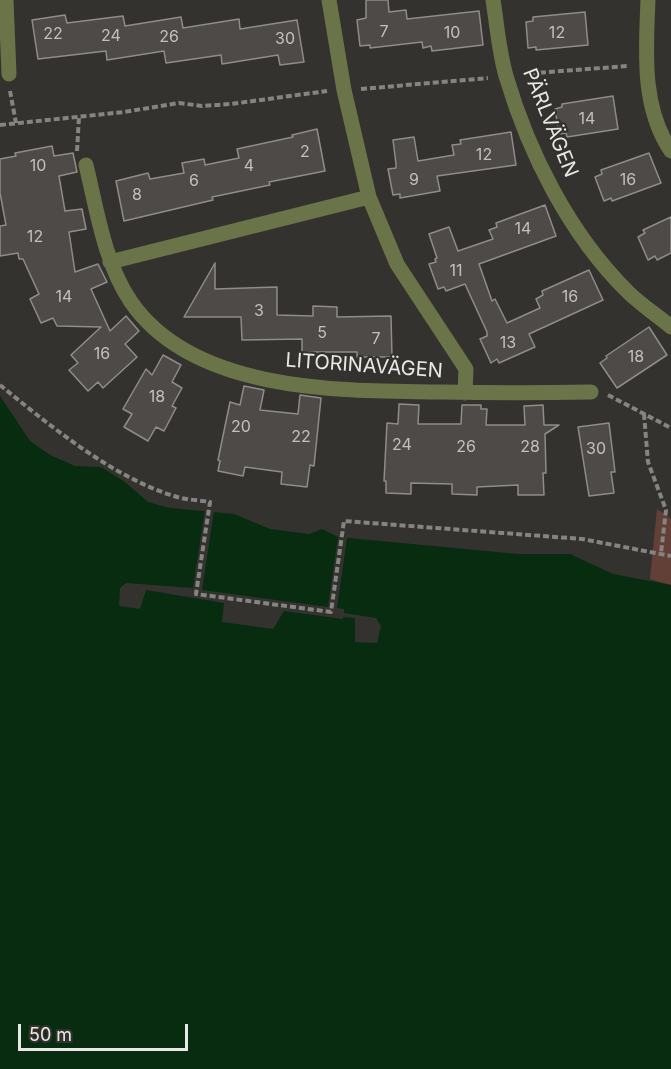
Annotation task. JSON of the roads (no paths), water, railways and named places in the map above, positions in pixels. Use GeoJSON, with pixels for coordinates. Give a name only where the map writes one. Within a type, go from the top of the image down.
{"type":"FeatureCollection","features":[{"type":"Feature","properties":{"kind":"street"},"geometry":{"type":"LineString","coordinates":[[6,0],[9,74]]}},
{"type":"Feature","properties":{"kind":"street"},"geometry":{"type":"LineString","coordinates":[[329,0],[344,90],[369,197],[397,264],[465,369],[465,393]]}},
{"type":"Feature","properties":{"kind":"street","name":"PÄRLVÄGEN"},"geometry":{"type":"LineString","coordinates":[[493,0],[506,75],[530,142],[556,195],[594,253],[629,293],[671,327]]}},
{"type":"Feature","properties":{"kind":"street"},"geometry":{"type":"LineString","coordinates":[[648,0],[646,65],[651,104],[671,151]]}},
{"type":"Feature","properties":{"kind":"street","name":"LITORINAVÄGEN"},"geometry":{"type":"LineString","coordinates":[[86,165],[110,262],[131,302],[162,336],[195,356],[232,370],[273,380],[327,388],[465,393],[591,392]]}},
{"type":"Feature","properties":{"kind":"street"},"geometry":{"type":"LineString","coordinates":[[110,262],[369,197]]}}]}
